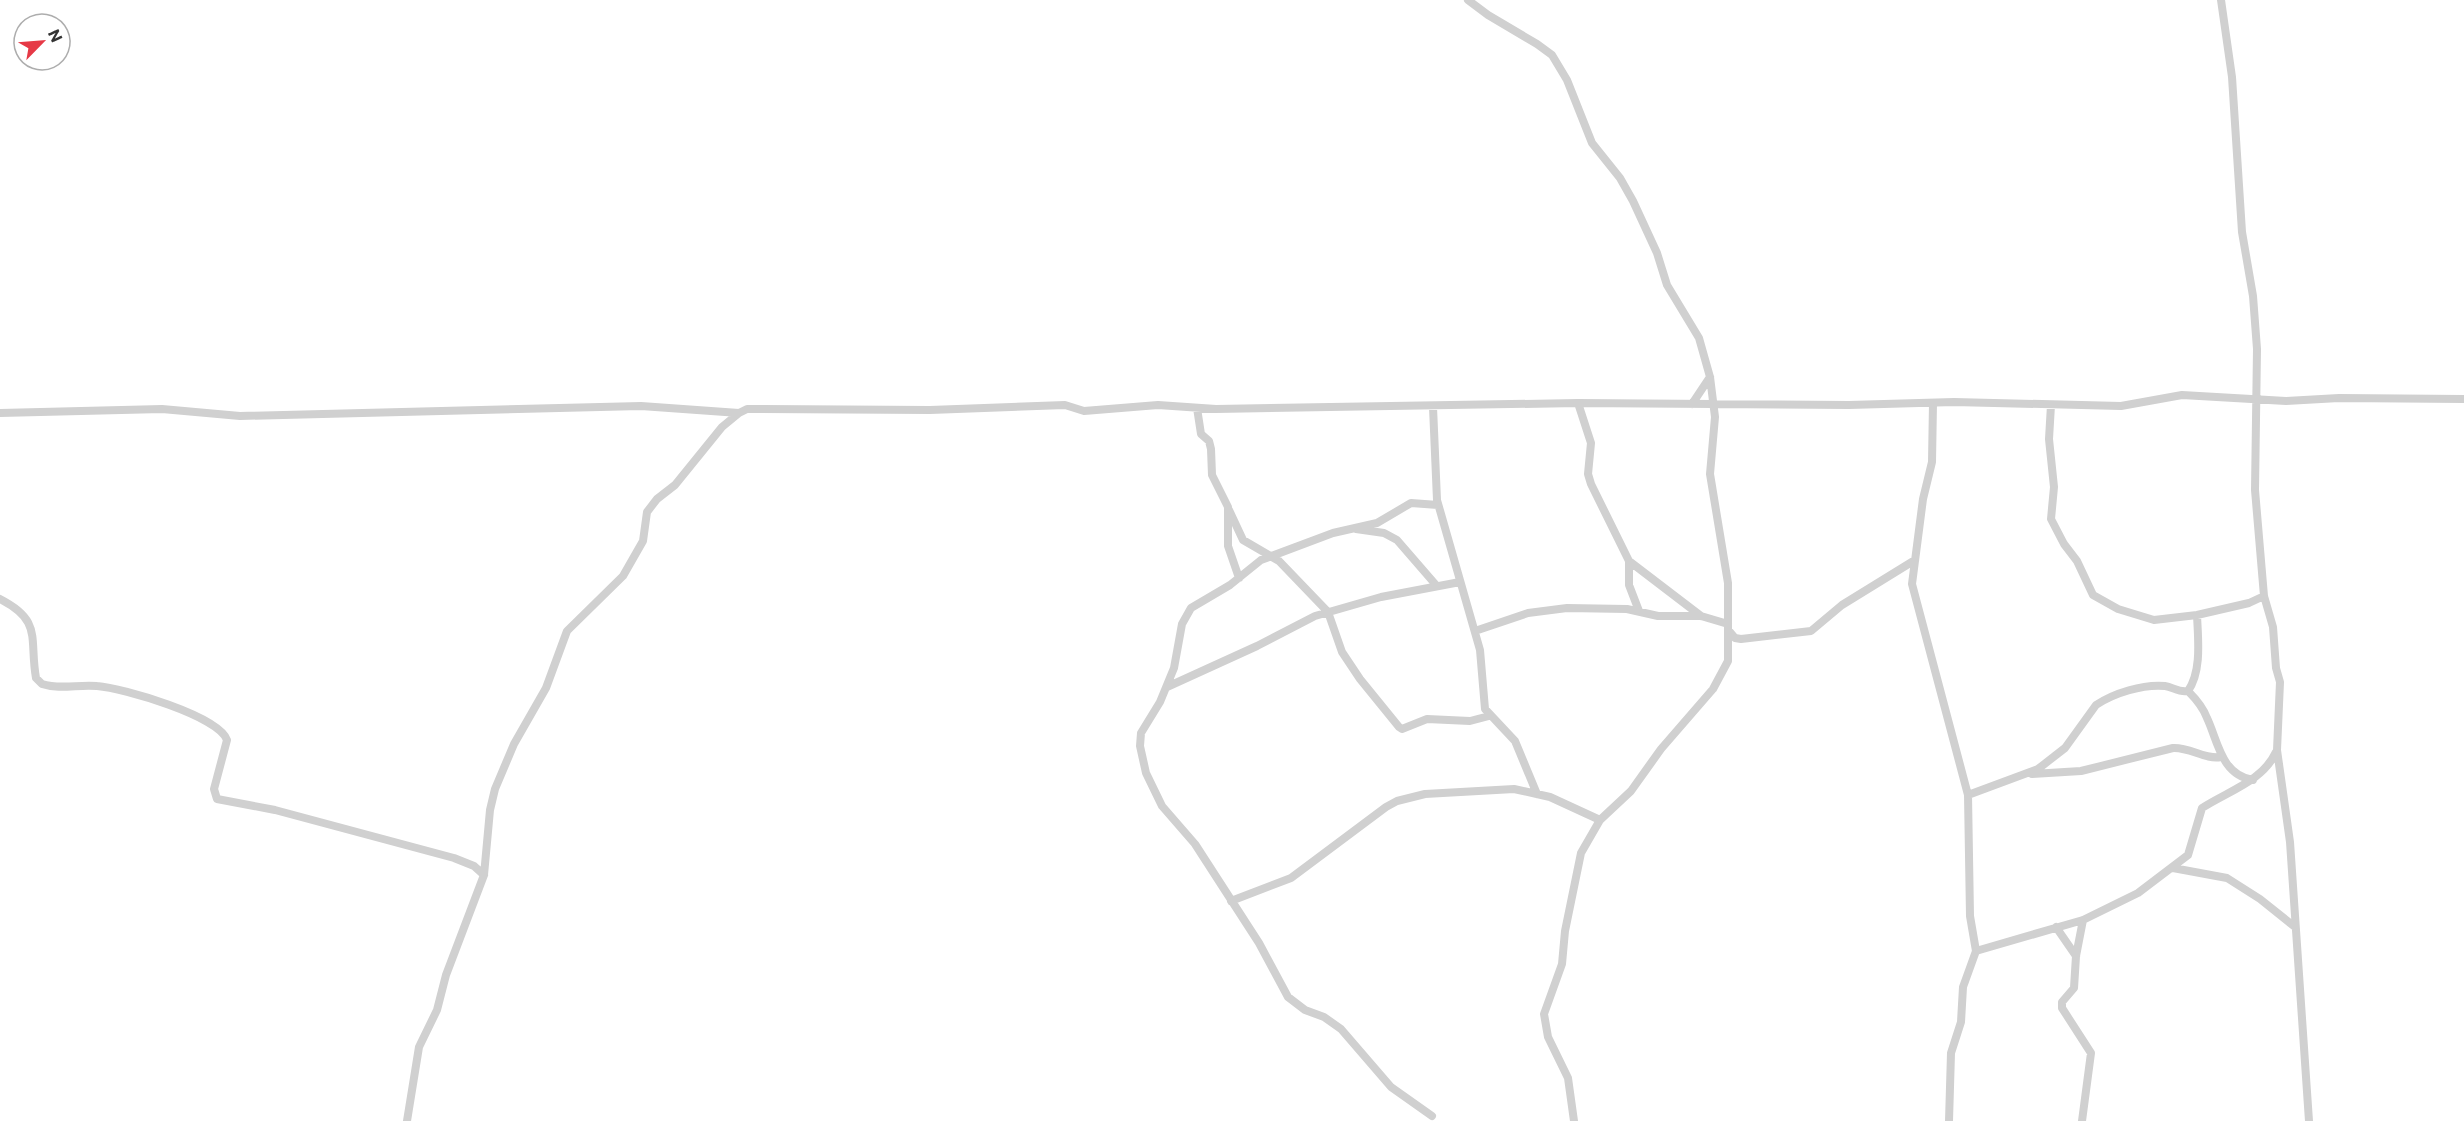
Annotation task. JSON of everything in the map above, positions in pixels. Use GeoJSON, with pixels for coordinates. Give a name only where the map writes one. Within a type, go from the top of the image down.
{"type":"FeatureCollection","features":[{"type":"Feature","properties":{"kind":"street"},"geometry":{"type":"LineString","coordinates":[[1468,0],[1552,55],[1567,80],[1592,142],[1620,178],[1633,201],[1657,253],[1667,285],[1699,338],[1710,377],[1713,404],[1715,433],[1710,474],[1728,583],[1728,661],[1718,681],[1661,749],[1631,791],[1600,820],[1581,853],[1577,865],[1562,964],[1544,1014],[1548,1037],[1568,1078],[1574,1121]]}},
{"type":"Feature","properties":{"kind":"street"},"geometry":{"type":"LineString","coordinates":[[2221,0],[2232,77],[2242,232],[2253,296],[2257,349],[2255,490],[2264,596],[2273,627],[2276,668],[2280,682],[2277,750],[2290,842],[2308,1121]]}},
{"type":"Feature","properties":{"kind":"street"},"geometry":{"type":"LineString","coordinates":[[1692,404],[1710,377]]}},
{"type":"Feature","properties":{"kind":"street"},"geometry":{"type":"LineString","coordinates":[[407,1121],[419,1047],[437,1010],[446,975],[484,875],[490,810],[495,789],[514,744],[546,688],[567,631],[623,576],[643,541],[647,512],[657,499],[675,485],[695,464],[722,427],[747,409],[919,410],[1065,405],[1084,411],[1158,405],[1275,409],[1366,405],[1433,407],[1578,403],[1934,403],[2127,406],[2182,395],[2255,400],[2464,399]]}},
{"type":"Feature","properties":{"kind":"street"},"geometry":{"type":"LineString","coordinates":[[1578,403],[1592,443],[1588,474],[1629,561],[1629,585],[1639,612]]}},
{"type":"Feature","properties":{"kind":"street"},"geometry":{"type":"LineString","coordinates":[[1934,403],[1932,462],[1915,560],[1914,594],[1968,795],[1970,916],[1976,951],[1963,987],[1961,1022],[1951,1053],[1949,1121]]}},
{"type":"Feature","properties":{"kind":"street"},"geometry":{"type":"LineString","coordinates":[[2051,405],[2049,439],[2054,487],[2051,519],[2064,544],[2077,561],[2090,592],[2106,603],[2145,618],[2197,615],[2243,605],[2264,596]]}},
{"type":"Feature","properties":{"kind":"street"},"geometry":{"type":"LineString","coordinates":[[0,413],[162,409],[240,416],[641,406],[725,410],[740,413]]}},
{"type":"Feature","properties":{"kind":"street"},"geometry":{"type":"LineString","coordinates":[[1433,407],[1434,476],[1438,505],[1480,650],[1482,694],[1489,716],[1515,741],[1537,794]]}},
{"type":"Feature","properties":{"kind":"street"},"geometry":{"type":"LineString","coordinates":[[1197,408],[1201,434],[1208,440],[1211,449],[1212,475],[1244,540],[1272,556],[1328,612],[1342,652],[1360,679],[1399,727],[1402,729],[1427,719],[1470,721],[1489,716]]}},
{"type":"Feature","properties":{"kind":"street"},"geometry":{"type":"LineString","coordinates":[[722,427],[725,410]]}},
{"type":"Feature","properties":{"kind":"street"},"geometry":{"type":"LineString","coordinates":[[1432,1116],[1391,1087],[1341,1029],[1324,1017],[1305,1010],[1288,997],[1259,943],[1195,844],[1162,806],[1146,773],[1140,746],[1141,733],[1167,687],[1174,668],[1187,612],[1239,578],[1261,560],[1333,533],[1377,523],[1411,504],[1438,505]]}},
{"type":"Feature","properties":{"kind":"street"},"geometry":{"type":"LineString","coordinates":[[1229,510],[1228,546],[1239,578]]}},
{"type":"Feature","properties":{"kind":"street"},"geometry":{"type":"LineString","coordinates":[[1352,528],[1384,534],[1397,540],[1436,585]]}},
{"type":"Feature","properties":{"kind":"street"},"geometry":{"type":"LineString","coordinates":[[1629,561],[1701,616],[1729,628],[1735,638],[1741,639],[1811,631],[1849,600],[1882,583],[1915,560]]}},
{"type":"Feature","properties":{"kind":"street"},"geometry":{"type":"LineString","coordinates":[[1167,687],[1328,612],[1436,585],[1460,582]]}},
{"type":"Feature","properties":{"kind":"street"},"geometry":{"type":"LineString","coordinates":[[0,599],[19,610],[30,623],[36,678],[42,684],[74,687],[98,686],[143,695],[178,708],[222,732],[227,740],[214,789],[217,799],[275,810],[454,858],[474,866],[484,875]]}},
{"type":"Feature","properties":{"kind":"street"},"geometry":{"type":"LineString","coordinates":[[1475,631],[1540,611],[1587,608],[1639,612],[1658,616],[1701,616]]}},
{"type":"Feature","properties":{"kind":"street"},"geometry":{"type":"LineString","coordinates":[[2188,691],[2194,681],[2197,660],[2197,615]]}},
{"type":"Feature","properties":{"kind":"street"},"geometry":{"type":"LineString","coordinates":[[2030,774],[2065,748],[2096,705],[2103,700],[2132,690],[2156,686],[2181,692],[2188,691]]}},
{"type":"Feature","properties":{"kind":"street"},"geometry":{"type":"LineString","coordinates":[[2188,691],[2208,718],[2221,757],[2241,775],[2253,780]]}},
{"type":"Feature","properties":{"kind":"street"},"geometry":{"type":"LineString","coordinates":[[1968,795],[2030,774],[2080,771],[2173,748],[2184,747],[2214,758],[2221,757]]}},
{"type":"Feature","properties":{"kind":"street"},"geometry":{"type":"LineString","coordinates":[[1976,951],[2083,920],[2138,893],[2173,868],[2191,851],[2202,808],[2253,780],[2266,768],[2277,750]]}},
{"type":"Feature","properties":{"kind":"street"},"geometry":{"type":"LineString","coordinates":[[1231,901],[1291,878],[1396,801],[1425,794],[1479,789],[1491,791],[1514,789],[1561,801],[1600,820]]}},
{"type":"Feature","properties":{"kind":"street"},"geometry":{"type":"LineString","coordinates":[[2173,868],[2227,878],[2260,899],[2288,924],[2295,927]]}},
{"type":"Feature","properties":{"kind":"street"},"geometry":{"type":"LineString","coordinates":[[2082,1121],[2085,1083],[2091,1053],[2062,1008],[2062,1002],[2074,988],[2076,956],[2083,920]]}},
{"type":"Feature","properties":{"kind":"street"},"geometry":{"type":"LineString","coordinates":[[2056,927],[2076,956]]}}]}
